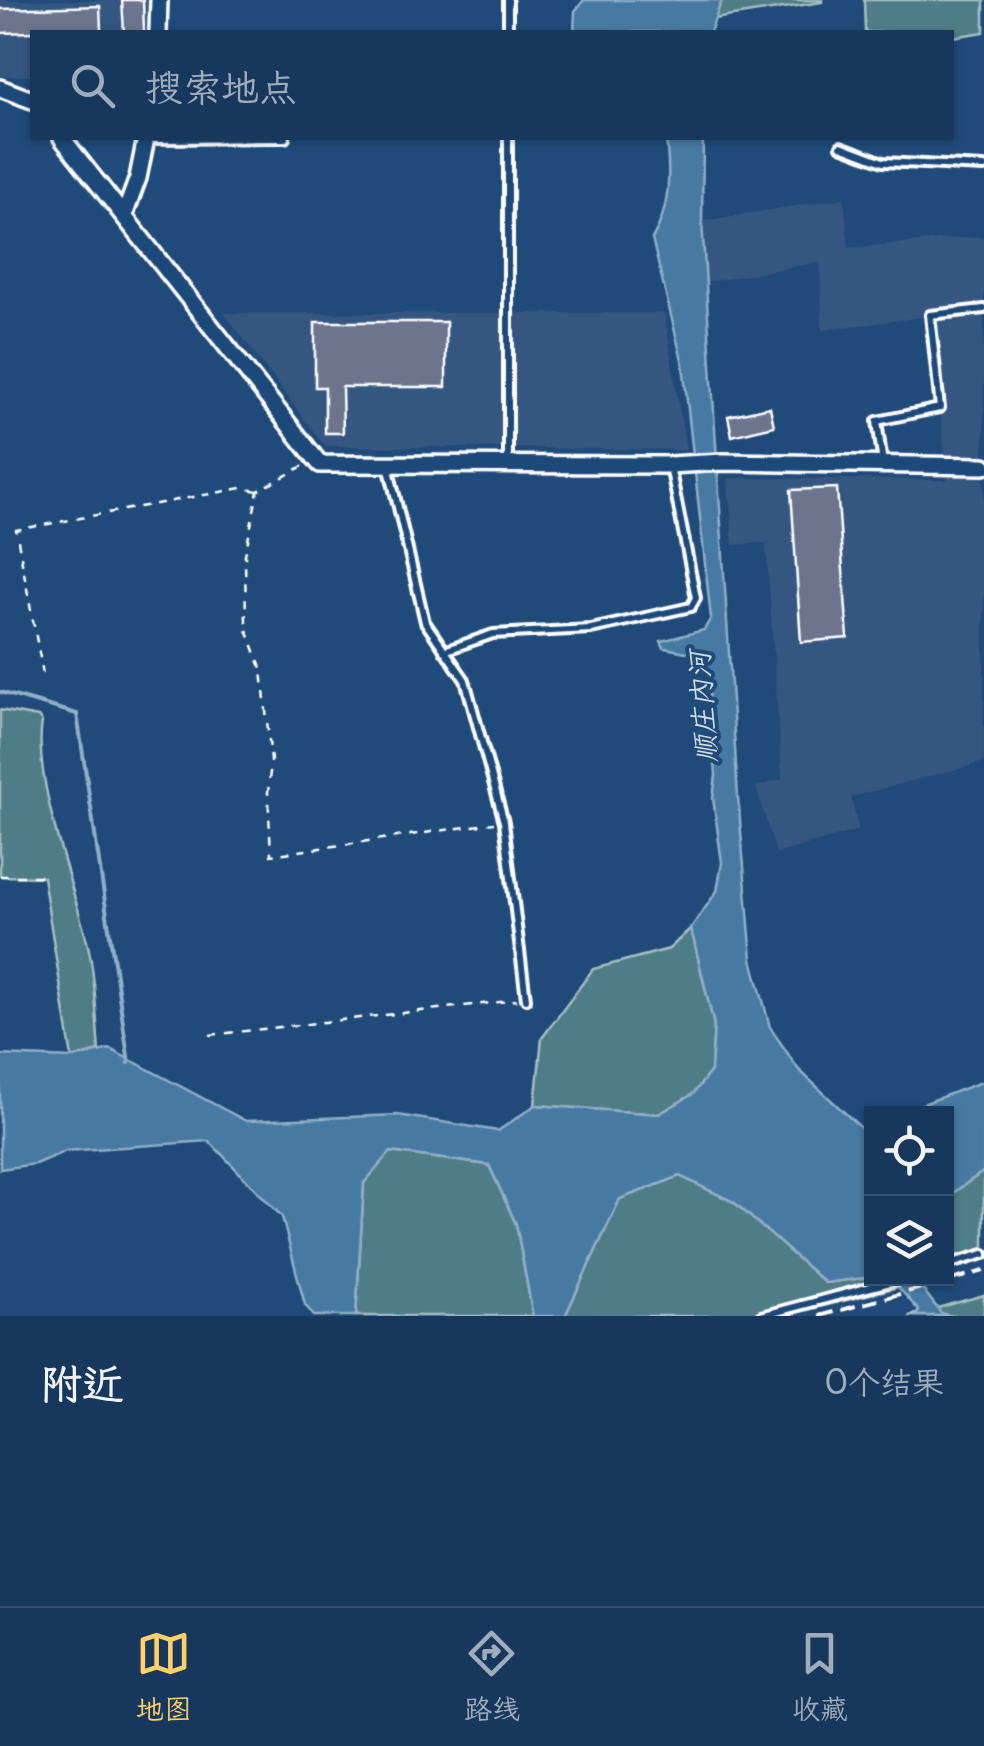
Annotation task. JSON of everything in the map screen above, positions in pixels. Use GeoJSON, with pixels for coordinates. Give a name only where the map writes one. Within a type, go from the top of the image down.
{"type":"FeatureCollection","features":[{"type":"Feature","properties":{"kind":"street"},"geometry":{"type":"LineString","coordinates":[[158,30],[160,0]]}},
{"type":"Feature","properties":{"kind":"street"},"geometry":{"type":"LineString","coordinates":[[0,88],[30,99]]}},
{"type":"Feature","properties":{"kind":"street"},"geometry":{"type":"LineString","coordinates":[[64,140],[320,464],[724,462],[984,466]]}},
{"type":"Feature","properties":{"kind":"street"},"geometry":{"type":"LineString","coordinates":[[124,216],[138,178],[146,140]]}},
{"type":"Feature","properties":{"kind":"lane"},"geometry":{"type":"LineString","coordinates":[[508,0],[508,30]]}},
{"type":"Feature","properties":{"kind":"lane"},"geometry":{"type":"LineString","coordinates":[[508,140],[508,464]]}},
{"type":"Feature","properties":{"kind":"lane"},"geometry":{"type":"LineString","coordinates":[[842,146],[883,162],[984,167]]}},
{"type":"Feature","properties":{"kind":"lane"},"geometry":{"type":"LineString","coordinates":[[883,465],[876,421],[940,408],[930,315],[984,310]]}},
{"type":"Feature","properties":{"kind":"lane"},"geometry":{"type":"LineString","coordinates":[[388,464],[425,622],[465,680],[504,822],[526,998]]}},
{"type":"Feature","properties":{"kind":"lane"},"geometry":{"type":"LineString","coordinates":[[444,650],[493,634],[591,628],[691,607],[696,598],[677,464]]}},
{"type":"Feature","properties":{"kind":"lane"},"geometry":{"type":"LineString","coordinates":[[954,1263],[984,1254]]}},
{"type":"Feature","properties":{"kind":"lane"},"geometry":{"type":"LineString","coordinates":[[761,1316],[881,1286]]}},
{"type":"Feature","properties":{"kind":"path"},"geometry":{"type":"LineString","coordinates":[[43,674],[16,530],[242,488],[258,491],[300,466],[320,464]]}},
{"type":"Feature","properties":{"kind":"path"},"geometry":{"type":"LineString","coordinates":[[258,491],[245,555],[246,627],[262,670],[270,760],[271,855],[504,822]]}},
{"type":"Feature","properties":{"kind":"path"},"geometry":{"type":"LineString","coordinates":[[0,876],[40,876]]}},
{"type":"Feature","properties":{"kind":"path"},"geometry":{"type":"LineString","coordinates":[[210,1035],[526,998]]}},
{"type":"Feature","properties":{"kind":"shaded area"},"geometry":{"type":"Polygon","coordinates":[[[0,0],[149,0],[149,30],[30,30],[30,76],[0,76],[0,0]]]}},
{"type":"Feature","properties":{"kind":"shaded area"},"geometry":{"type":"Polygon","coordinates":[[[584,0],[722,0],[711,30],[574,30],[575,11],[584,0]]]}},
{"type":"Feature","properties":{"kind":"shaded area"},"geometry":{"type":"Polygon","coordinates":[[[666,140],[703,140],[702,221],[738,797],[752,959],[770,1027],[798,1069],[864,1127],[864,1278],[825,1283],[734,1202],[680,1176],[620,1199],[565,1316],[533,1316],[516,1224],[489,1165],[391,1152],[364,1183],[356,1316],[314,1316],[305,1305],[282,1217],[209,1141],[66,1151],[35,1164],[0,1169],[0,1055],[72,1058],[110,1049],[246,1121],[398,1115],[498,1131],[535,1105],[659,1114],[693,1094],[711,1071],[714,1025],[691,928],[717,891],[722,863],[713,798],[716,775],[707,668],[697,654],[664,648],[661,641],[704,630],[711,618],[683,364],[652,239],[663,215],[668,190],[666,140]]]}},
{"type":"Feature","properties":{"kind":"shaded area"},"geometry":{"type":"Polygon","coordinates":[[[844,198],[849,248],[984,236],[984,762],[851,797],[859,830],[776,854],[756,787],[782,779],[766,543],[733,545],[728,478],[947,480],[931,316],[822,330],[820,262],[707,282],[702,221],[844,198]]]}},
{"type":"Feature","properties":{"kind":"shaded area"},"geometry":{"type":"Polygon","coordinates":[[[224,313],[664,313],[686,450],[325,446],[224,313]]]}},
{"type":"Feature","properties":{"kind":"shaded area"},"geometry":{"type":"Polygon","coordinates":[[[984,1081],[984,1171],[954,1192],[954,1106],[918,1106],[984,1081]]]}},
{"type":"Feature","properties":{"kind":"shaded area"},"geometry":{"type":"Polygon","coordinates":[[[897,1286],[920,1286],[941,1313],[952,1316],[916,1316],[919,1311],[897,1286]]]}},
{"type":"Feature","properties":{"kind":"green space"},"geometry":{"type":"Polygon","coordinates":[[[722,0],[822,0],[822,2],[714,19],[722,0]]]}},
{"type":"Feature","properties":{"kind":"green space"},"geometry":{"type":"Polygon","coordinates":[[[864,0],[984,0],[984,32],[954,37],[954,30],[865,30],[864,0]]]}},
{"type":"Feature","properties":{"kind":"green space"},"geometry":{"type":"Polygon","coordinates":[[[0,710],[38,717],[42,722],[43,773],[89,950],[94,988],[99,1051],[72,1058],[43,877],[0,876],[0,710]]]}},
{"type":"Feature","properties":{"kind":"green space"},"geometry":{"type":"Polygon","coordinates":[[[691,928],[714,1025],[711,1071],[693,1094],[659,1114],[535,1105],[542,1038],[593,969],[669,949],[691,928]]]}},
{"type":"Feature","properties":{"kind":"green space"},"geometry":{"type":"Polygon","coordinates":[[[390,1152],[489,1165],[516,1224],[533,1316],[356,1316],[364,1183],[390,1152]]]}},
{"type":"Feature","properties":{"kind":"green space"},"geometry":{"type":"Polygon","coordinates":[[[984,1171],[984,1249],[954,1259],[954,1196],[954,1192],[984,1171]]]}},
{"type":"Feature","properties":{"kind":"green space"},"geometry":{"type":"Polygon","coordinates":[[[680,1176],[734,1202],[825,1283],[864,1278],[864,1286],[898,1287],[784,1316],[565,1316],[620,1199],[680,1176]]]}},
{"type":"Feature","properties":{"kind":"green space"},"geometry":{"type":"Polygon","coordinates":[[[984,1295],[984,1316],[909,1316],[984,1295]]]}},
{"type":"Feature","properties":{"kind":"building"},"geometry":{"type":"Polygon","coordinates":[[[122,0],[143,0],[144,30],[124,30],[122,0]]]}},
{"type":"Feature","properties":{"kind":"building"},"geometry":{"type":"Polygon","coordinates":[[[100,6],[101,30],[0,33],[0,9],[100,6]]]}},
{"type":"Feature","properties":{"kind":"building"},"geometry":{"type":"Polygon","coordinates":[[[315,322],[446,322],[446,387],[342,387],[343,433],[325,433],[325,387],[315,387],[315,322]]]}},
{"type":"Feature","properties":{"kind":"building"},"geometry":{"type":"Polygon","coordinates":[[[770,407],[774,426],[732,436],[728,416],[770,407]]]}},
{"type":"Feature","properties":{"kind":"building"},"geometry":{"type":"Polygon","coordinates":[[[837,488],[848,638],[801,642],[791,490],[837,488]]]}},
{"type":"Feature","properties":{"kind":"waterway"},"geometry":{"type":"LineString","coordinates":[[0,692],[77,714],[129,1063]]}},
{"type":"Feature","properties":{"kind":"railway"},"geometry":{"type":"LineString","coordinates":[[819,1316],[984,1271]]}},
{"type":"Feature","properties":{"kind":"water label","name":"顺庄内河"},"geometry":{"type":"Point","coordinates":[701,707]}}]}
